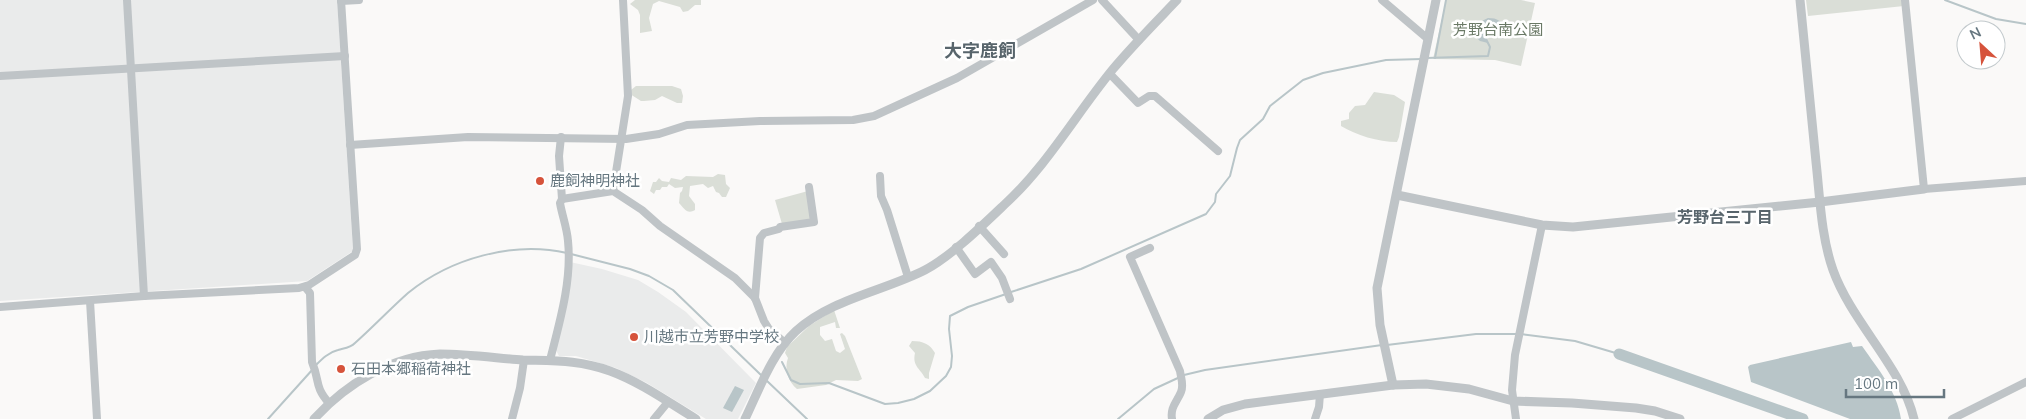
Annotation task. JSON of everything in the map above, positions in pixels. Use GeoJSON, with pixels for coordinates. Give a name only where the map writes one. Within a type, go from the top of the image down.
{"type":"FeatureCollection","features":[{"type":"Feature","properties":{"kind":"street"},"geometry":{"type":"LineString","coordinates":[[127,0],[144,296]]}},
{"type":"Feature","properties":{"kind":"street"},"geometry":{"type":"LineString","coordinates":[[0,307],[305,286],[355,255],[357,249],[341,0],[359,0]]}},
{"type":"Feature","properties":{"kind":"street"},"geometry":{"type":"LineString","coordinates":[[613,191],[628,96],[622,0]]}},
{"type":"Feature","properties":{"kind":"street"},"geometry":{"type":"LineString","coordinates":[[350,145],[468,137],[621,139],[645,137],[687,125],[760,121],[853,120],[874,116],[957,78],[1093,0]]}},
{"type":"Feature","properties":{"kind":"street"},"geometry":{"type":"LineString","coordinates":[[1102,0],[1139,40]]}},
{"type":"Feature","properties":{"kind":"street"},"geometry":{"type":"LineString","coordinates":[[745,419],[785,343],[796,331],[817,316],[874,289],[928,268],[956,247],[1018,192],[1034,174],[1110,74],[1177,0]]}},
{"type":"Feature","properties":{"kind":"street"},"geometry":{"type":"LineString","coordinates":[[1382,0],[1428,39]]}},
{"type":"Feature","properties":{"kind":"street"},"geometry":{"type":"LineString","coordinates":[[1393,385],[1383,339],[1377,294],[1436,0]]}},
{"type":"Feature","properties":{"kind":"street"},"geometry":{"type":"LineString","coordinates":[[1800,0],[1825,241],[1834,272],[1852,309],[1908,398],[1914,419]]}},
{"type":"Feature","properties":{"kind":"street"},"geometry":{"type":"LineString","coordinates":[[1906,0],[1924,190]]}},
{"type":"Feature","properties":{"kind":"street"},"geometry":{"type":"LineString","coordinates":[[0,76],[346,56]]}},
{"type":"Feature","properties":{"kind":"street"},"geometry":{"type":"LineString","coordinates":[[1110,74],[1138,103],[1149,96],[1155,96],[1218,151]]}},
{"type":"Feature","properties":{"kind":"street"},"geometry":{"type":"LineString","coordinates":[[550,360],[568,275],[568,239],[560,203],[562,199],[559,156],[561,137]]}},
{"type":"Feature","properties":{"kind":"street"},"geometry":{"type":"LineString","coordinates":[[880,176],[880,196],[887,210],[908,277]]}},
{"type":"Feature","properties":{"kind":"street"},"geometry":{"type":"LineString","coordinates":[[1397,195],[1542,225],[1592,226],[1924,190],[2026,181]]}},
{"type":"Feature","properties":{"kind":"street"},"geometry":{"type":"LineString","coordinates":[[755,298],[760,238],[764,233],[780,227],[814,222],[809,187]]}},
{"type":"Feature","properties":{"kind":"street"},"geometry":{"type":"LineString","coordinates":[[562,199],[613,191],[642,210],[660,226],[721,266],[735,278],[755,298],[764,321],[785,343]]}},
{"type":"Feature","properties":{"kind":"street"},"geometry":{"type":"LineString","coordinates":[[1516,419],[1512,390],[1515,355],[1542,225]]}},
{"type":"Feature","properties":{"kind":"street"},"geometry":{"type":"LineString","coordinates":[[979,226],[1004,254]]}},
{"type":"Feature","properties":{"kind":"street"},"geometry":{"type":"LineString","coordinates":[[956,247],[975,274],[991,262],[1002,278],[1010,299]]}},
{"type":"Feature","properties":{"kind":"street"},"geometry":{"type":"LineString","coordinates":[[1150,248],[1130,257],[1180,371],[1182,381],[1181,393],[1173,408],[1172,419]]}},
{"type":"Feature","properties":{"kind":"street"},"geometry":{"type":"LineString","coordinates":[[305,286],[310,293],[312,362],[316,372],[318,388],[329,403]]}},
{"type":"Feature","properties":{"kind":"street"},"geometry":{"type":"LineString","coordinates":[[90,301],[97,419]]}},
{"type":"Feature","properties":{"kind":"street"},"geometry":{"type":"LineString","coordinates":[[314,419],[329,403],[358,380],[410,359],[445,354],[524,360],[569,361],[609,371],[626,378],[696,419]]}},
{"type":"Feature","properties":{"kind":"street"},"geometry":{"type":"LineString","coordinates":[[512,419],[520,388],[524,360]]}},
{"type":"Feature","properties":{"kind":"street"},"geometry":{"type":"LineString","coordinates":[[1952,419],[2026,382]]}},
{"type":"Feature","properties":{"kind":"street"},"geometry":{"type":"LineString","coordinates":[[1208,419],[1233,407],[1393,385],[1426,384],[1453,386],[1513,401],[1636,408],[1655,411],[1680,419]]}},
{"type":"Feature","properties":{"kind":"street"},"geometry":{"type":"LineString","coordinates":[[1315,419],[1319,407],[1320,394]]}},
{"type":"Feature","properties":{"kind":"street"},"geometry":{"type":"LineString","coordinates":[[654,419],[668,402]]}},
{"type":"Feature","properties":{"kind":"shaded area"},"geometry":{"type":"Polygon","coordinates":[[[0,0],[337,0],[353,251],[307,281],[0,301],[0,0]]]}},
{"type":"Feature","properties":{"kind":"shaded area"},"geometry":{"type":"Polygon","coordinates":[[[1488,18],[1499,21],[1506,30],[1503,38],[1500,39],[1492,33],[1487,37],[1488,43],[1480,41],[1475,36],[1478,25],[1488,18]]]}},
{"type":"Feature","properties":{"kind":"shaded area","name":"川越市立芳野中学校"},"geometry":{"type":"Polygon","coordinates":[[[570,262],[638,280],[686,312],[756,383],[738,419],[706,419],[647,383],[616,368],[576,356],[559,356],[556,350],[570,262]]]}},
{"type":"Feature","properties":{"kind":"shaded area"},"geometry":{"type":"Polygon","coordinates":[[[1851,342],[1853,347],[1862,346],[1880,372],[1891,390],[1901,419],[1850,419],[1751,382],[1748,367],[1750,365],[1851,342]]]}},
{"type":"Feature","properties":{"kind":"shaded area"},"geometry":{"type":"Polygon","coordinates":[[[735,386],[744,390],[732,412],[723,408],[735,386]]]}},
{"type":"Feature","properties":{"kind":"green space"},"geometry":{"type":"Polygon","coordinates":[[[635,0],[701,0],[701,5],[695,5],[688,11],[683,12],[680,7],[659,1],[653,4],[649,18],[652,31],[640,33],[640,15],[638,10],[630,4],[635,0]]]}},
{"type":"Feature","properties":{"kind":"green space","name":"芳野台南公園"},"geometry":{"type":"Polygon","coordinates":[[[1446,0],[1521,0],[1535,3],[1521,66],[1495,60],[1433,59],[1446,0]]]}},
{"type":"Feature","properties":{"kind":"green space"},"geometry":{"type":"Polygon","coordinates":[[[1806,0],[1903,0],[1904,6],[1808,16],[1806,0]]]}},
{"type":"Feature","properties":{"kind":"green space"},"geometry":{"type":"Polygon","coordinates":[[[636,86],[672,86],[681,89],[682,103],[677,103],[662,96],[655,100],[641,101],[630,94],[631,90],[636,86]]]}},
{"type":"Feature","properties":{"kind":"green space"},"geometry":{"type":"Polygon","coordinates":[[[1374,92],[1394,95],[1405,102],[1397,142],[1382,141],[1368,137],[1341,126],[1341,121],[1349,119],[1349,113],[1355,106],[1365,105],[1374,92]]]}},
{"type":"Feature","properties":{"kind":"green space"},"geometry":{"type":"Polygon","coordinates":[[[718,174],[725,175],[726,184],[730,188],[726,197],[722,197],[716,192],[713,186],[708,188],[703,184],[690,186],[689,196],[695,204],[695,210],[690,212],[679,203],[683,187],[675,188],[669,184],[667,187],[656,190],[654,194],[650,191],[653,182],[656,182],[659,178],[662,181],[669,182],[671,178],[681,180],[686,176],[713,177],[718,174]]]}},
{"type":"Feature","properties":{"kind":"green space"},"geometry":{"type":"Polygon","coordinates":[[[808,191],[812,220],[782,224],[775,200],[808,191]]]}},
{"type":"Feature","properties":{"kind":"green space"},"geometry":{"type":"Polygon","coordinates":[[[834,310],[840,328],[836,328],[835,322],[820,327],[820,335],[825,341],[832,339],[836,351],[840,353],[845,349],[840,334],[842,333],[845,336],[862,379],[858,381],[836,380],[826,385],[797,389],[791,383],[788,375],[786,366],[788,358],[785,353],[787,347],[809,326],[834,310]]]}},
{"type":"Feature","properties":{"kind":"green space"},"geometry":{"type":"Polygon","coordinates":[[[912,341],[926,344],[935,353],[929,379],[925,378],[916,364],[915,353],[909,346],[912,341]]]}},
{"type":"Feature","properties":{"kind":"waterway"},"geometry":{"type":"LineString","coordinates":[[1435,58],[1446,0]]}},
{"type":"Feature","properties":{"kind":"waterway"},"geometry":{"type":"LineString","coordinates":[[1945,0],[1996,19],[2026,24]]}},
{"type":"Feature","properties":{"kind":"waterway"},"geometry":{"type":"LineString","coordinates":[[1426,58],[1488,56],[1490,47],[1487,41]]}},
{"type":"Feature","properties":{"kind":"waterway"},"geometry":{"type":"LineString","coordinates":[[1011,292],[1081,269],[1206,214],[1215,202],[1216,194],[1230,176],[1240,140],[1263,119],[1270,106],[1303,80],[1323,73],[1386,60],[1422,59]]}},
{"type":"Feature","properties":{"kind":"waterway"},"geometry":{"type":"LineString","coordinates":[[316,365],[332,352],[353,345],[408,293],[443,270],[483,255],[504,251],[525,249],[567,253]]}},
{"type":"Feature","properties":{"kind":"waterway"},"geometry":{"type":"LineString","coordinates":[[571,254],[630,269],[649,276],[673,290],[762,376]]}},
{"type":"Feature","properties":{"kind":"waterway"},"geometry":{"type":"LineString","coordinates":[[782,362],[791,380],[800,384],[829,383],[885,404],[914,399],[930,391],[946,376],[951,367],[950,316],[968,307],[1006,294]]}},
{"type":"Feature","properties":{"kind":"waterway"},"geometry":{"type":"LineString","coordinates":[[1387,345],[1476,334],[1516,334]]}},
{"type":"Feature","properties":{"kind":"waterway"},"geometry":{"type":"LineString","coordinates":[[1521,334],[1575,341],[1619,354]]}},
{"type":"Feature","properties":{"kind":"waterway"},"geometry":{"type":"LineString","coordinates":[[1184,375],[1205,370],[1382,345]]}},
{"type":"Feature","properties":{"kind":"waterway"},"geometry":{"type":"LineString","coordinates":[[1619,354],[1803,419]]}},
{"type":"Feature","properties":{"kind":"waterway"},"geometry":{"type":"LineString","coordinates":[[268,419],[313,369]]}},
{"type":"Feature","properties":{"kind":"waterway"},"geometry":{"type":"LineString","coordinates":[[1118,419],[1154,389],[1180,377]]}},
{"type":"Feature","properties":{"kind":"waterway"},"geometry":{"type":"LineString","coordinates":[[766,380],[807,419]]}},
{"type":"Feature","properties":{"kind":"place","name":"鹿飼神明神社"},"geometry":{"type":"Point","coordinates":[540,181]}},
{"type":"Feature","properties":{"kind":"place","name":"川越市立芳野中学校"},"geometry":{"type":"Point","coordinates":[634,337]}},
{"type":"Feature","properties":{"kind":"place","name":"石田本郷稲荷神社"},"geometry":{"type":"Point","coordinates":[341,369]}},
{"type":"Feature","properties":{"kind":"district","name":"大字鹿飼"},"geometry":{"type":"Point","coordinates":[980,51]}},
{"type":"Feature","properties":{"kind":"district","name":"芳野台三丁目"},"geometry":{"type":"Point","coordinates":[1725,217]}}]}
